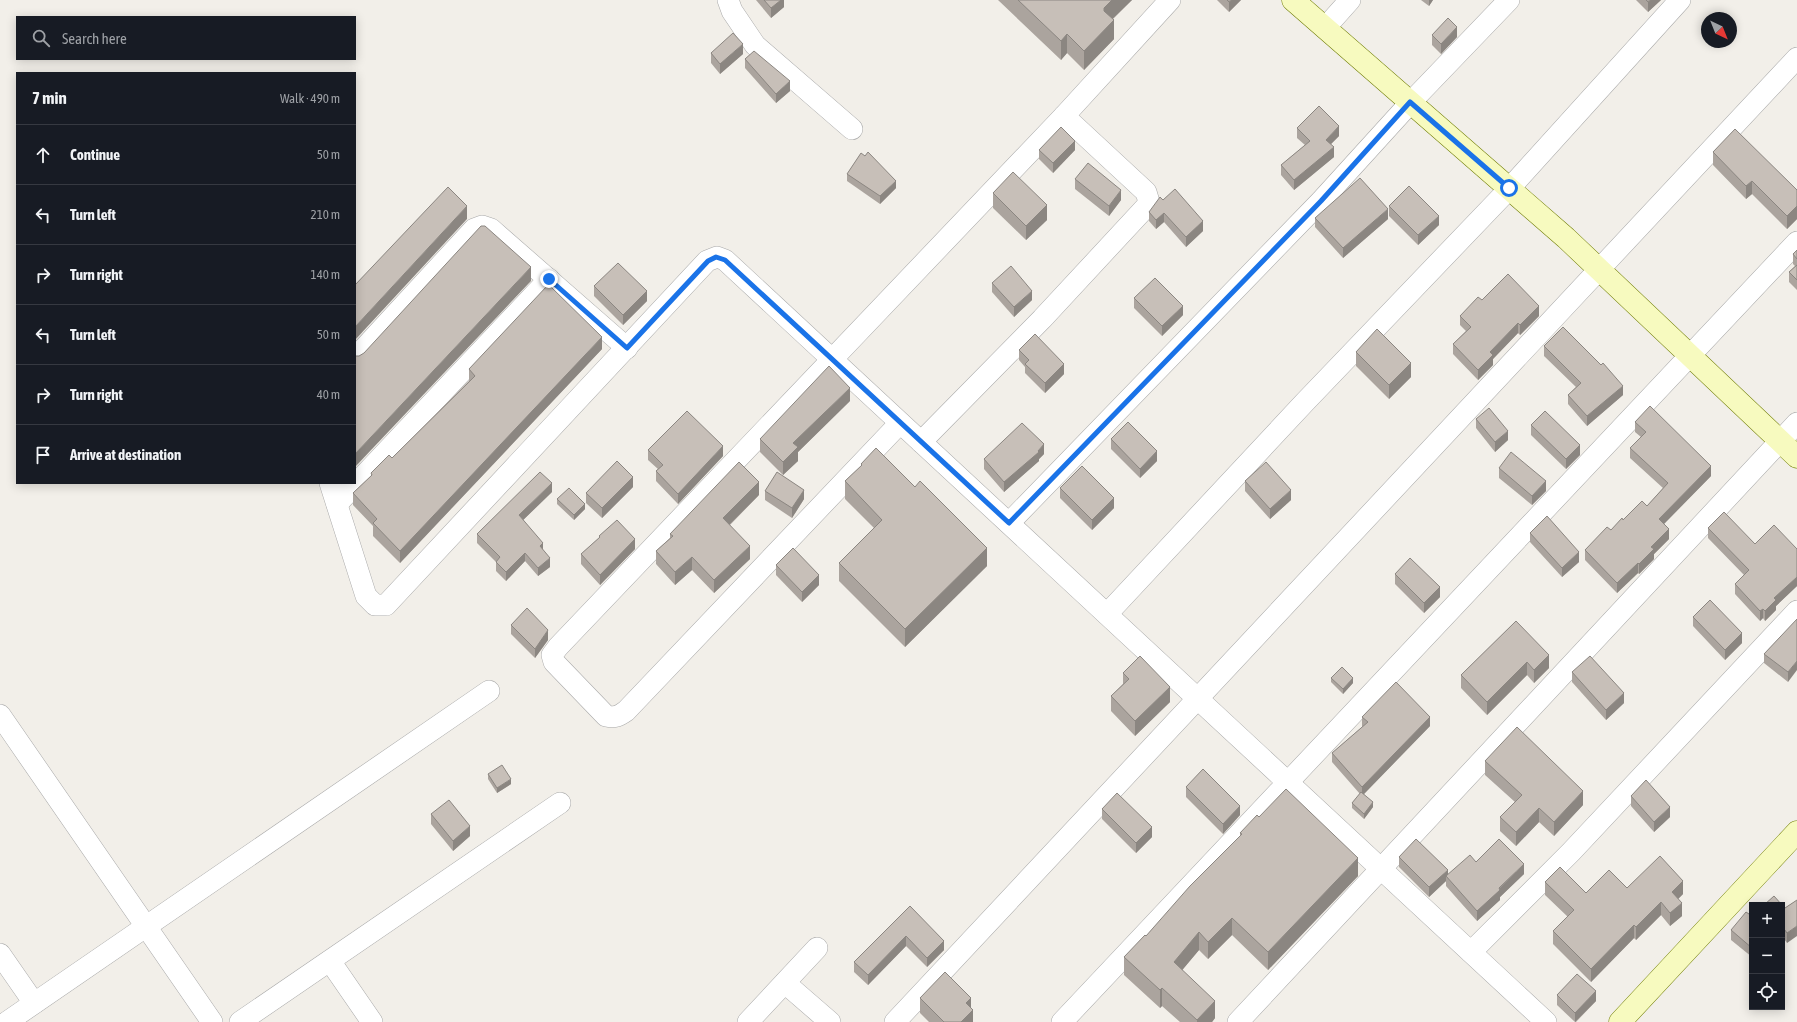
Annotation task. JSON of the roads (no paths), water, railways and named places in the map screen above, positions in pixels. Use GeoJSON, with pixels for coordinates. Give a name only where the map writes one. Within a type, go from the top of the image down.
{"type":"FeatureCollection","features":[{"type":"Feature","properties":{"kind":"street"},"geometry":{"type":"LineString","coordinates":[[728,0],[732,11],[755,44],[852,129]]}},
{"type":"Feature","properties":{"kind":"street"},"geometry":{"type":"LineString","coordinates":[[900,423],[626,711],[619,716],[613,718],[606,716],[554,662],[552,655],[1064,116],[1170,0]]}},
{"type":"Feature","properties":{"kind":"street"},"geometry":{"type":"LineString","coordinates":[[1293,0],[1509,188],[1599,270],[1797,457]]}},
{"type":"Feature","properties":{"kind":"street"},"geometry":{"type":"LineString","coordinates":[[1325,28],[1350,0]]}},
{"type":"Feature","properties":{"kind":"street"},"geometry":{"type":"LineString","coordinates":[[1009,523],[1316,207],[1410,102],[1509,0]]}},
{"type":"Feature","properties":{"kind":"street"},"geometry":{"type":"LineString","coordinates":[[1107,614],[1304,403],[1509,188],[1680,0]]}},
{"type":"Feature","properties":{"kind":"street"},"geometry":{"type":"LineString","coordinates":[[895,1022],[1797,58]]}},
{"type":"Feature","properties":{"kind":"street"},"geometry":{"type":"LineString","coordinates":[[921,442],[1042,319],[1145,208],[1148,202],[1146,192],[1064,116]]}},
{"type":"Feature","properties":{"kind":"street"},"geometry":{"type":"LineString","coordinates":[[356,357],[474,229],[482,226],[491,229],[627,348]]}},
{"type":"Feature","properties":{"kind":"street"},"geometry":{"type":"LineString","coordinates":[[1062,1022],[1797,242]]}},
{"type":"Feature","properties":{"kind":"street"},"geometry":{"type":"LineString","coordinates":[[330,484],[366,596],[375,605],[386,605],[708,261],[716,257],[725,260],[1546,1022]]}},
{"type":"Feature","properties":{"kind":"street"},"geometry":{"type":"LineString","coordinates":[[356,484],[549,279]]}},
{"type":"Feature","properties":{"kind":"street"},"geometry":{"type":"LineString","coordinates":[[1238,1022],[1797,423]]}},
{"type":"Feature","properties":{"kind":"street"},"geometry":{"type":"LineString","coordinates":[[337,504],[356,484]]}},
{"type":"Feature","properties":{"kind":"street"},"geometry":{"type":"LineString","coordinates":[[1471,952],[1571,852],[1797,611]]}},
{"type":"Feature","properties":{"kind":"street"},"geometry":{"type":"LineString","coordinates":[[7,1022],[489,691]]}},
{"type":"Feature","properties":{"kind":"street"},"geometry":{"type":"LineString","coordinates":[[0,715],[212,1022]]}},
{"type":"Feature","properties":{"kind":"street"},"geometry":{"type":"LineString","coordinates":[[240,1022],[560,803]]}},
{"type":"Feature","properties":{"kind":"street"},"geometry":{"type":"LineString","coordinates":[[1620,1022],[1797,832]]}},
{"type":"Feature","properties":{"kind":"street"},"geometry":{"type":"LineString","coordinates":[[748,1022],[817,948]]}},
{"type":"Feature","properties":{"kind":"street"},"geometry":{"type":"LineString","coordinates":[[0,954],[34,1003]]}},
{"type":"Feature","properties":{"kind":"street"},"geometry":{"type":"LineString","coordinates":[[330,961],[372,1022]]}},
{"type":"Feature","properties":{"kind":"street"},"geometry":{"type":"LineString","coordinates":[[785,983],[830,1022]]}}]}
